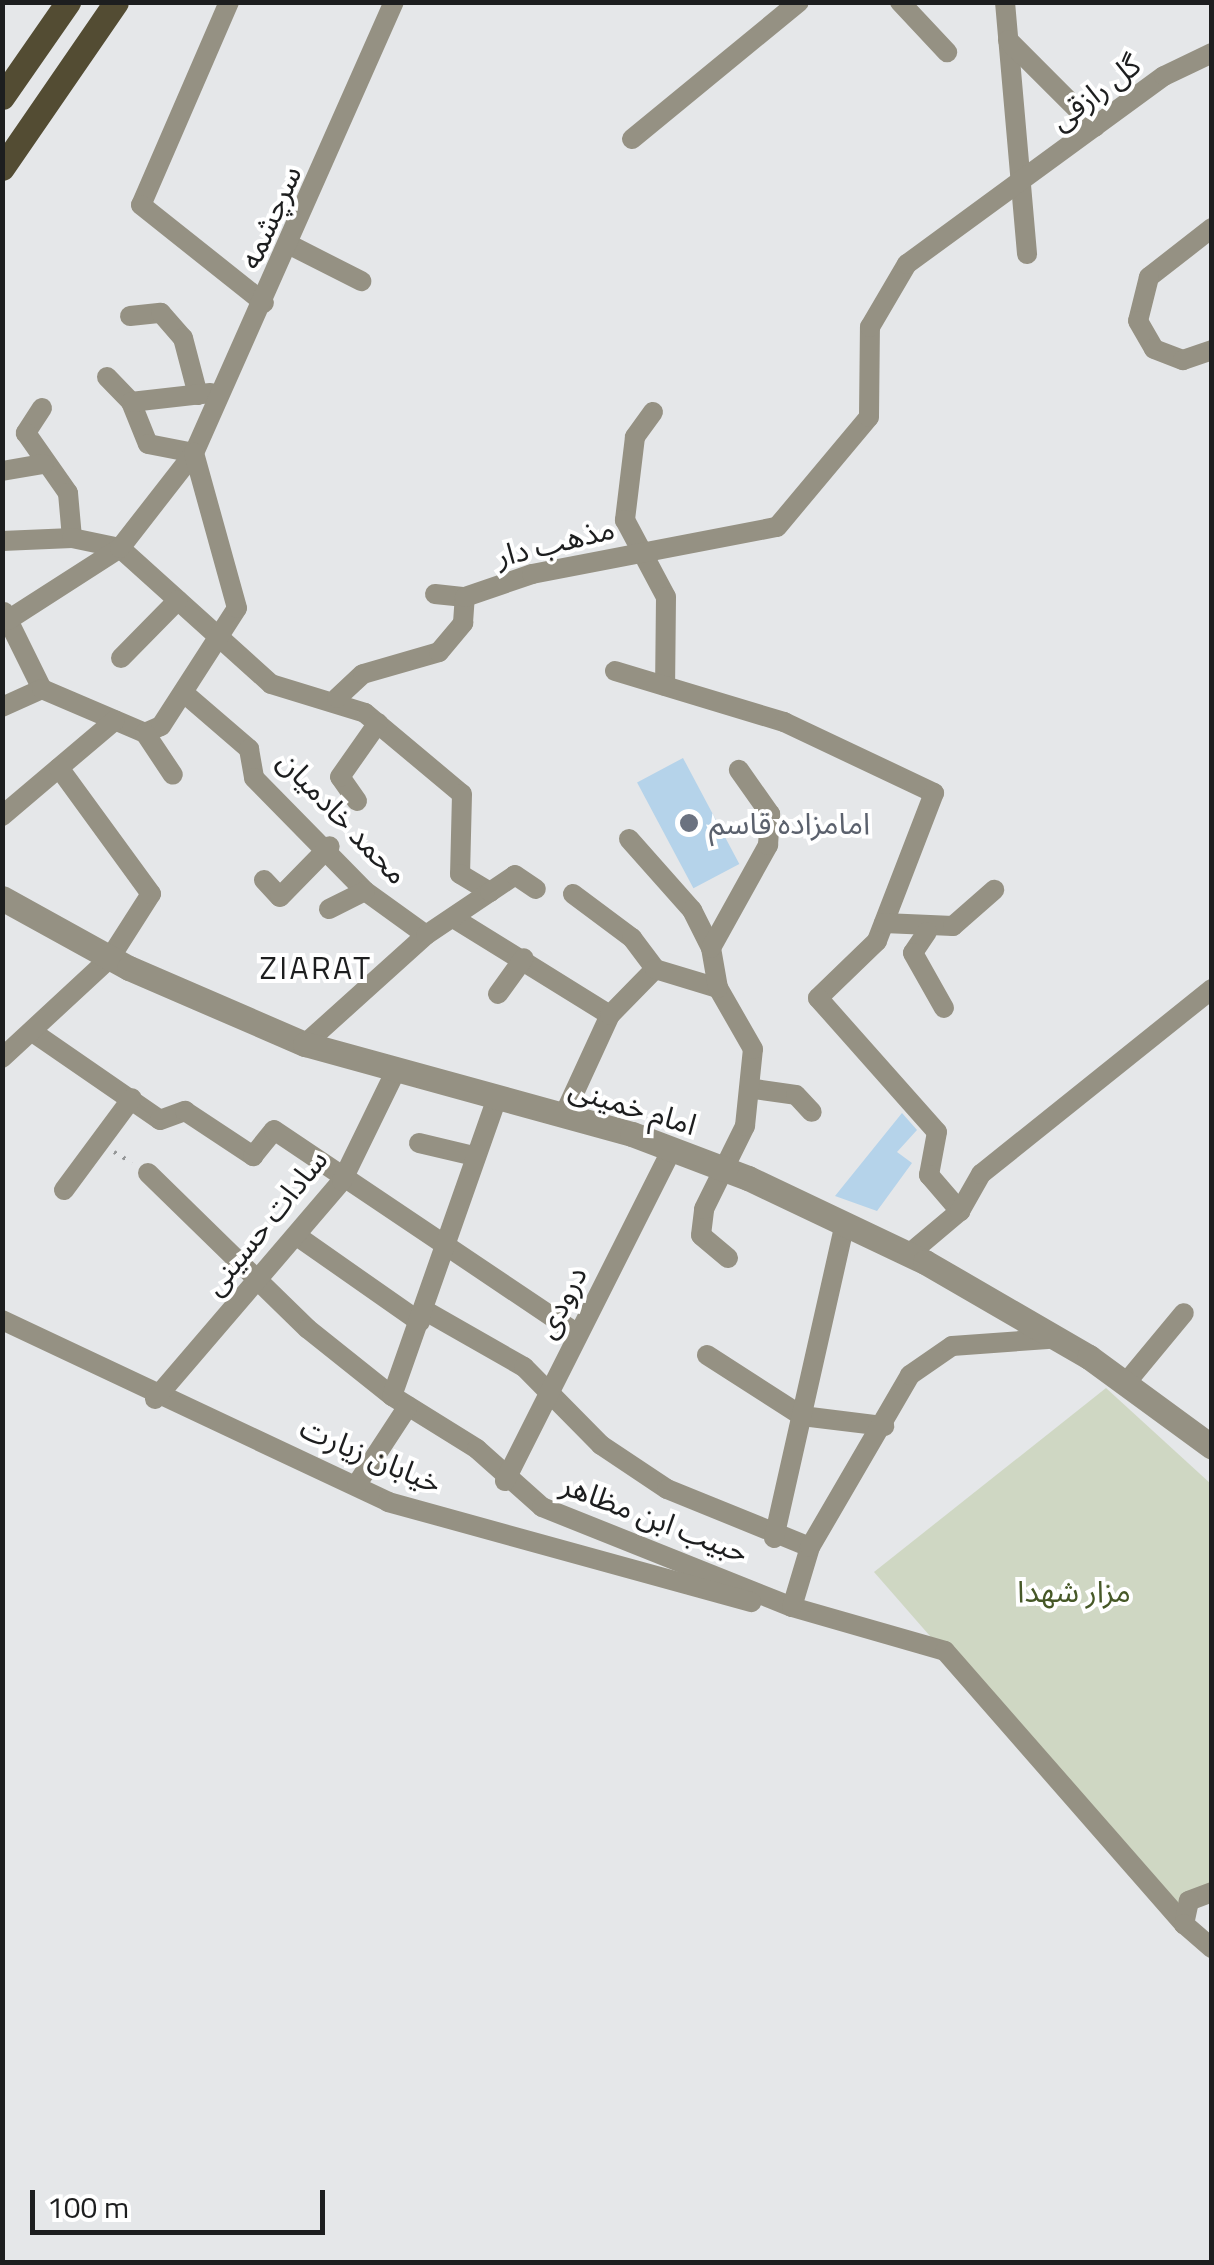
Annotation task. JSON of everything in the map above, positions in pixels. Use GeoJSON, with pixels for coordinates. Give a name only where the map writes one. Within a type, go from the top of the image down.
{"type":"FeatureCollection","features":[{"type":"Feature","properties":{"kind":"main road"},"geometry":{"type":"LineString","coordinates":[[2,97],[68,2]]}},
{"type":"Feature","properties":{"kind":"main road"},"geometry":{"type":"LineString","coordinates":[[2,168],[116,2]]}},
{"type":"Feature","properties":{"kind":"street"},"geometry":{"type":"LineString","coordinates":[[229,2],[141,205],[264,303]]}},
{"type":"Feature","properties":{"kind":"street","name":"سرچشمه"},"geometry":{"type":"LineString","coordinates":[[5,615],[120,548],[194,454],[290,245],[394,2]]}},
{"type":"Feature","properties":{"kind":"street"},"geometry":{"type":"LineString","coordinates":[[632,139],[798,2]]}},
{"type":"Feature","properties":{"kind":"street"},"geometry":{"type":"LineString","coordinates":[[900,2],[947,52]]}},
{"type":"Feature","properties":{"kind":"street"},"geometry":{"type":"LineString","coordinates":[[1005,2],[1027,254]]}},
{"type":"Feature","properties":{"kind":"street"},"geometry":{"type":"LineString","coordinates":[[1008,40],[1095,128]]}},
{"type":"Feature","properties":{"kind":"street","name":"گل رازقی"},"geometry":{"type":"LineString","coordinates":[[777,527],[869,417],[870,327],[907,264],[1021,188],[1095,128],[1212,52]]}},
{"type":"Feature","properties":{"kind":"street"},"geometry":{"type":"LineString","coordinates":[[1212,228],[1149,277],[1138,321],[1154,349],[1183,360],[1212,350]]}},
{"type":"Feature","properties":{"kind":"street"},"geometry":{"type":"LineString","coordinates":[[290,245],[361,281]]}},
{"type":"Feature","properties":{"kind":"street"},"geometry":{"type":"LineString","coordinates":[[130,316],[161,313],[183,338],[198,395]]}},
{"type":"Feature","properties":{"kind":"street"},"geometry":{"type":"LineString","coordinates":[[108,377],[131,402],[148,444],[194,454],[237,608],[161,726],[145,733]]}},
{"type":"Feature","properties":{"kind":"street"},"geometry":{"type":"LineString","coordinates":[[131,402],[222,392]]}},
{"type":"Feature","properties":{"kind":"street"},"geometry":{"type":"LineString","coordinates":[[42,408],[26,433],[43,464],[68,493],[72,538]]}},
{"type":"Feature","properties":{"kind":"street"},"geometry":{"type":"LineString","coordinates":[[654,412],[635,437],[626,520],[646,551],[672,635],[666,686]]}},
{"type":"Feature","properties":{"kind":"street"},"geometry":{"type":"LineString","coordinates":[[2,470],[43,464]]}},
{"type":"Feature","properties":{"kind":"street","name":"مذهب دار"},"geometry":{"type":"LineString","coordinates":[[336,698],[363,674],[439,652],[464,623],[465,597],[646,551],[777,527]]}},
{"type":"Feature","properties":{"kind":"street"},"geometry":{"type":"LineString","coordinates":[[2,541],[72,538],[120,548],[271,684],[336,698],[378,724],[462,794],[460,874],[490,892]]}},
{"type":"Feature","properties":{"kind":"street"},"geometry":{"type":"LineString","coordinates":[[436,594],[465,597]]}},
{"type":"Feature","properties":{"kind":"street"},"geometry":{"type":"LineString","coordinates":[[121,658],[178,600]]}},
{"type":"Feature","properties":{"kind":"street"},"geometry":{"type":"LineString","coordinates":[[5,615],[42,689],[145,733],[172,774]]}},
{"type":"Feature","properties":{"kind":"street"},"geometry":{"type":"LineString","coordinates":[[615,671],[784,722],[934,793],[884,923],[818,998],[937,1132],[929,1175],[960,1211]]}},
{"type":"Feature","properties":{"kind":"street"},"geometry":{"type":"LineString","coordinates":[[2,706],[42,689]]}},
{"type":"Feature","properties":{"kind":"street","name":"محمد خادمیان"},"geometry":{"type":"LineString","coordinates":[[184,693],[249,749],[254,778],[330,846],[366,891],[426,935]]}},
{"type":"Feature","properties":{"kind":"street"},"geometry":{"type":"LineString","coordinates":[[2,816],[115,720]]}},
{"type":"Feature","properties":{"kind":"street"},"geometry":{"type":"LineString","coordinates":[[357,801],[340,777],[378,724]]}},
{"type":"Feature","properties":{"kind":"street"},"geometry":{"type":"LineString","coordinates":[[2,1058],[34,1034],[110,958],[151,894],[59,768]]}},
{"type":"Feature","properties":{"kind":"street"},"geometry":{"type":"LineString","coordinates":[[711,948],[768,845],[770,814],[739,770]]}},
{"type":"Feature","properties":{"kind":"street"},"geometry":{"type":"LineString","coordinates":[[629,839],[692,910],[711,948],[718,988],[753,1049],[755,1088],[721,1168],[701,1235],[728,1258]]}},
{"type":"Feature","properties":{"kind":"street"},"geometry":{"type":"LineString","coordinates":[[264,880],[280,897],[330,846]]}},
{"type":"Feature","properties":{"kind":"street"},"geometry":{"type":"LineString","coordinates":[[305,1044],[426,935],[490,892],[516,875],[536,890]]}},
{"type":"Feature","properties":{"kind":"street"},"geometry":{"type":"LineString","coordinates":[[884,923],[927,932],[954,926],[994,890]]}},
{"type":"Feature","properties":{"kind":"street"},"geometry":{"type":"LineString","coordinates":[[329,909],[366,891]]}},
{"type":"Feature","properties":{"kind":"street"},"geometry":{"type":"LineString","coordinates":[[573,894],[632,938],[655,970],[718,988]]}},
{"type":"Feature","properties":{"kind":"street","name":"امام خمینی"},"geometry":{"type":"LineString","coordinates":[[2,898],[110,958],[305,1044],[672,1149],[845,1223],[908,1254],[1125,1384],[1212,1447]]}},
{"type":"Feature","properties":{"kind":"street"},"geometry":{"type":"LineString","coordinates":[[455,919],[524,958],[610,1015]]}},
{"type":"Feature","properties":{"kind":"street"},"geometry":{"type":"LineString","coordinates":[[927,932],[913,953],[944,1008]]}},
{"type":"Feature","properties":{"kind":"street"},"geometry":{"type":"LineString","coordinates":[[498,994],[524,958]]}},
{"type":"Feature","properties":{"kind":"street"},"geometry":{"type":"LineString","coordinates":[[563,1118],[610,1015],[655,970]]}},
{"type":"Feature","properties":{"kind":"street"},"geometry":{"type":"LineString","coordinates":[[908,1254],[960,1211],[981,1174],[1212,989]]}},
{"type":"Feature","properties":{"kind":"street"},"geometry":{"type":"LineString","coordinates":[[34,1034],[160,1120],[185,1111],[253,1156],[274,1130],[342,1181],[578,1334]]}},
{"type":"Feature","properties":{"kind":"street","name":"سادات حسینی"},"geometry":{"type":"LineString","coordinates":[[155,1399],[342,1181],[397,1068]]}},
{"type":"Feature","properties":{"kind":"street"},"geometry":{"type":"LineString","coordinates":[[755,1088],[796,1095],[812,1112]]}},
{"type":"Feature","properties":{"kind":"street"},"geometry":{"type":"LineString","coordinates":[[64,1190],[132,1098]]}},
{"type":"Feature","properties":{"kind":"street"},"geometry":{"type":"LineString","coordinates":[[357,1484],[400,1401],[439,1246],[496,1100]]}},
{"type":"Feature","properties":{"kind":"street"},"geometry":{"type":"LineString","coordinates":[[419,1144],[474,1156]]}},
{"type":"Feature","properties":{"kind":"street","name":"درودی"},"geometry":{"type":"LineString","coordinates":[[505,1481],[672,1149]]}},
{"type":"Feature","properties":{"kind":"street","name":"حبیب ابن مظاهر"},"geometry":{"type":"LineString","coordinates":[[148,1173],[258,1280],[400,1401],[477,1448],[505,1481],[542,1507],[792,1607]]}},
{"type":"Feature","properties":{"kind":"street"},"geometry":{"type":"LineString","coordinates":[[774,1538],[845,1223]]}},
{"type":"Feature","properties":{"kind":"street"},"geometry":{"type":"LineString","coordinates":[[297,1236],[422,1316],[551,1390],[601,1445],[667,1489],[774,1538],[810,1548]]}},
{"type":"Feature","properties":{"kind":"street"},"geometry":{"type":"LineString","coordinates":[[1125,1384],[1184,1312]]}},
{"type":"Feature","properties":{"kind":"street","name":"خیابان زیارت"},"geometry":{"type":"LineString","coordinates":[[2,1320],[155,1399],[468,1526],[792,1607]]}},
{"type":"Feature","properties":{"kind":"street"},"geometry":{"type":"LineString","coordinates":[[1048,1339],[952,1346],[910,1375],[884,1426],[810,1548],[792,1607],[945,1651],[1184,1924],[1212,1948]]}},
{"type":"Feature","properties":{"kind":"street"},"geometry":{"type":"LineString","coordinates":[[707,1355],[802,1416],[884,1426]]}},
{"type":"Feature","properties":{"kind":"street"},"geometry":{"type":"LineString","coordinates":[[1184,1924],[1189,1901],[1212,1892]]}},
{"type":"Feature","properties":{"kind":"path"},"geometry":{"type":"LineString","coordinates":[[97,1142],[148,1173]]}},
{"type":"Feature","properties":{"kind":"green space","name":"مزار شهدا"},"geometry":{"type":"Polygon","coordinates":[[[1106,1388],[1211,1484],[1211,1886],[1173,1914],[874,1572],[1106,1388]]]}},
{"type":"Feature","properties":{"kind":"building","name":"امامزاده قاسم"},"geometry":{"type":"Polygon","coordinates":[[[683,758],[739,864],[693,888],[637,782],[683,758]]]}},
{"type":"Feature","properties":{"kind":"building"},"geometry":{"type":"Polygon","coordinates":[[[902,1113],[917,1130],[897,1152],[912,1163],[877,1211],[835,1196],[902,1113]]]}},
{"type":"Feature","properties":{"kind":"place","name":"امامزاده قاسم"},"geometry":{"type":"Point","coordinates":[689,823]}},
{"type":"Feature","properties":{"kind":"district","name":"ZIARAT"},"geometry":{"type":"Point","coordinates":[316,967]}}]}
